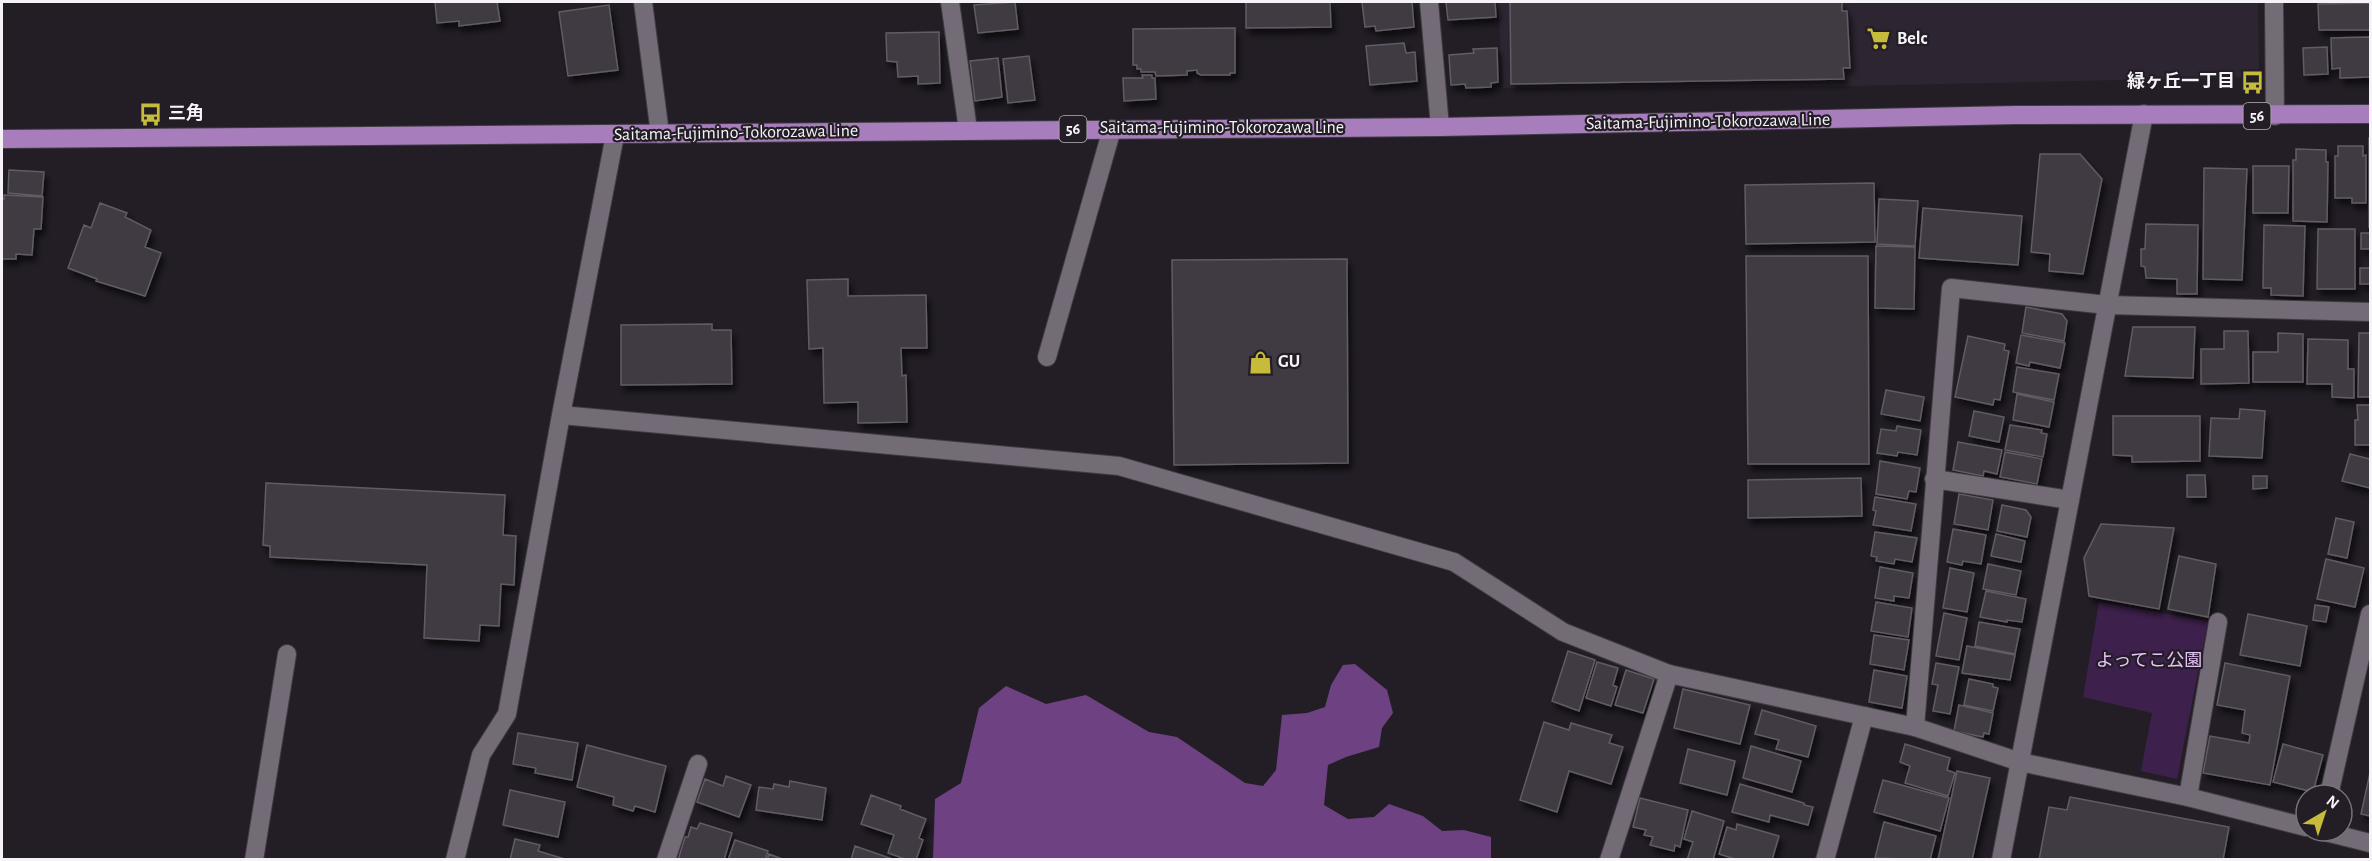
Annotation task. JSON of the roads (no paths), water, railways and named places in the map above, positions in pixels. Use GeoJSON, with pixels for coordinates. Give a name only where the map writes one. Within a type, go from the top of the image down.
{"type":"FeatureCollection","features":[{"type":"Feature","properties":{"kind":"main road","name":"Saitama-Fujimino-Tokorozawa Line"},"geometry":{"type":"LineString","coordinates":[[2,139],[1440,127],[2144,114],[2275,116],[2370,114]]}},
{"type":"Feature","properties":{"kind":"street"},"geometry":{"type":"LineString","coordinates":[[643,2],[660,134]]}},
{"type":"Feature","properties":{"kind":"street"},"geometry":{"type":"LineString","coordinates":[[950,2],[968,130]]}},
{"type":"Feature","properties":{"kind":"street"},"geometry":{"type":"LineString","coordinates":[[1429,2],[1440,127]]}},
{"type":"Feature","properties":{"kind":"street"},"geometry":{"type":"LineString","coordinates":[[2274,2],[2275,116]]}},
{"type":"Feature","properties":{"kind":"street"},"geometry":{"type":"LineString","coordinates":[[2001,860],[2144,114]]}},
{"type":"Feature","properties":{"kind":"street"},"geometry":{"type":"LineString","coordinates":[[1047,357],[1112,129]]}},
{"type":"Feature","properties":{"kind":"street"},"geometry":{"type":"LineString","coordinates":[[455,860],[481,755],[507,714],[615,135]]}},
{"type":"Feature","properties":{"kind":"street"},"geometry":{"type":"LineString","coordinates":[[1915,727],[1951,288],[2107,305],[2370,312]]}},
{"type":"Feature","properties":{"kind":"street"},"geometry":{"type":"LineString","coordinates":[[561,415],[1119,466],[1454,562],[1563,632],[1669,674],[1915,727],[2020,762],[2188,797],[2294,824]]}},
{"type":"Feature","properties":{"kind":"street"},"geometry":{"type":"LineString","coordinates":[[1934,478],[2070,500]]}},
{"type":"Feature","properties":{"kind":"street"},"geometry":{"type":"LineString","coordinates":[[2332,783],[2370,614]]}},
{"type":"Feature","properties":{"kind":"street"},"geometry":{"type":"LineString","coordinates":[[2188,797],[2218,622]]}},
{"type":"Feature","properties":{"kind":"street"},"geometry":{"type":"LineString","coordinates":[[254,860],[287,654]]}},
{"type":"Feature","properties":{"kind":"street"},"geometry":{"type":"LineString","coordinates":[[1609,860],[1669,674]]}},
{"type":"Feature","properties":{"kind":"street"},"geometry":{"type":"LineString","coordinates":[[1825,860],[1864,716]]}},
{"type":"Feature","properties":{"kind":"street"},"geometry":{"type":"LineString","coordinates":[[666,860],[698,764]]}},
{"type":"Feature","properties":{"kind":"street"},"geometry":{"type":"LineString","coordinates":[[2354,839],[2370,843]]}},
{"type":"Feature","properties":{"kind":"place","name":"Belc"},"geometry":{"type":"Point","coordinates":[1879,39]}},
{"type":"Feature","properties":{"kind":"place","name":"緑ヶ丘一丁目"},"geometry":{"type":"Point","coordinates":[2253,82]}},
{"type":"Feature","properties":{"kind":"place","name":"三角"},"geometry":{"type":"Point","coordinates":[150,114]}},
{"type":"Feature","properties":{"kind":"place","name":"GU"},"geometry":{"type":"Point","coordinates":[1260,362]}},
{"type":"Feature","properties":{"kind":"park label","name":"よってこ公園"},"geometry":{"type":"Point","coordinates":[2149,661]}}]}
